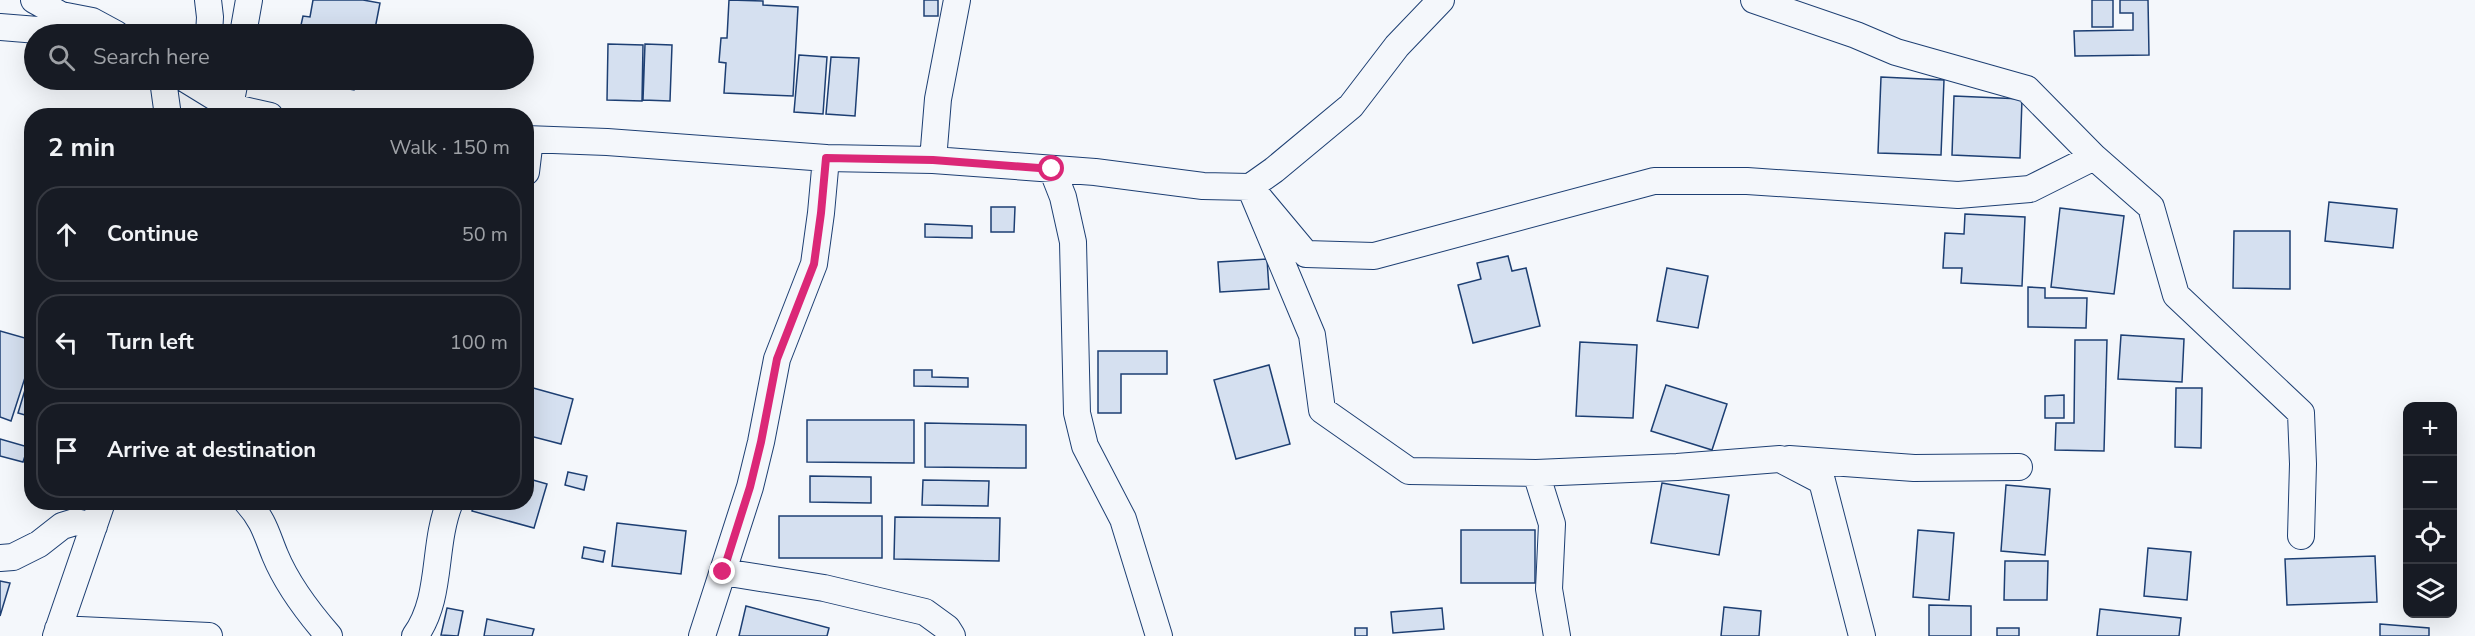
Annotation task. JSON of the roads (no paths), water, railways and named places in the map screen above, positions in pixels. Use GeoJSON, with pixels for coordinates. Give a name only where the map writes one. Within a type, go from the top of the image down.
{"type":"FeatureCollection","features":[{"type":"Feature","properties":{"kind":"street"},"geometry":{"type":"LineString","coordinates":[[34,0],[61,15],[98,24]]}},
{"type":"Feature","properties":{"kind":"street"},"geometry":{"type":"LineString","coordinates":[[208,0],[210,24]]}},
{"type":"Feature","properties":{"kind":"street"},"geometry":{"type":"LineString","coordinates":[[245,24],[249,0]]}},
{"type":"Feature","properties":{"kind":"street"},"geometry":{"type":"LineString","coordinates":[[933,160],[938,99],[957,0]]}},
{"type":"Feature","properties":{"kind":"street"},"geometry":{"type":"LineString","coordinates":[[534,139],[607,142],[826,158],[933,160],[1095,172],[1203,186],[1250,187],[1274,171],[1351,106],[1397,45],[1441,0]]}},
{"type":"Feature","properties":{"kind":"street"},"geometry":{"type":"LineString","coordinates":[[1754,0],[1856,35],[1896,52],[2027,89],[2094,157],[2151,207],[2176,296],[2301,413],[2303,464],[2301,536]]}},
{"type":"Feature","properties":{"kind":"street"},"geometry":{"type":"LineString","coordinates":[[0,27],[24,29]]}},
{"type":"Feature","properties":{"kind":"street"},"geometry":{"type":"LineString","coordinates":[[166,90],[168,108]]}},
{"type":"Feature","properties":{"kind":"street"},"geometry":{"type":"LineString","coordinates":[[206,90],[226,108]]}},
{"type":"Feature","properties":{"kind":"street"},"geometry":{"type":"LineString","coordinates":[[230,108],[233,90]]}},
{"type":"Feature","properties":{"kind":"street"},"geometry":{"type":"LineString","coordinates":[[1250,187],[1306,254],[1374,256],[1654,181],[1747,181],[1958,195],[2030,189],[2094,157]]}},
{"type":"Feature","properties":{"kind":"street"},"geometry":{"type":"LineString","coordinates":[[702,636],[750,487],[777,359],[814,264],[826,158]]}},
{"type":"Feature","properties":{"kind":"street"},"geometry":{"type":"LineString","coordinates":[[1052,169],[1063,197],[1073,242],[1077,413],[1085,446],[1123,519],[1159,636]]}},
{"type":"Feature","properties":{"kind":"street"},"geometry":{"type":"LineString","coordinates":[[1250,187],[1312,335],[1322,410],[1409,471],[1536,473],[1780,459],[1914,468],[2019,466]]}},
{"type":"Feature","properties":{"kind":"street"},"geometry":{"type":"LineString","coordinates":[[1780,459],[1822,482],[1863,636]]}},
{"type":"Feature","properties":{"kind":"street"},"geometry":{"type":"LineString","coordinates":[[1536,473],[1552,524],[1549,589],[1557,636]]}},
{"type":"Feature","properties":{"kind":"street"},"geometry":{"type":"LineString","coordinates":[[254,510],[261,518],[276,556],[309,614],[328,636]]}},
{"type":"Feature","properties":{"kind":"street"},"geometry":{"type":"LineString","coordinates":[[415,636],[429,614],[443,519],[447,510]]}},
{"type":"Feature","properties":{"kind":"street"},"geometry":{"type":"LineString","coordinates":[[0,558],[13,557],[22,553],[39,544],[62,526],[98,514]]}},
{"type":"Feature","properties":{"kind":"street"},"geometry":{"type":"LineString","coordinates":[[98,514],[57,632],[209,636]]}},
{"type":"Feature","properties":{"kind":"street"},"geometry":{"type":"LineString","coordinates":[[723,572],[824,588],[925,612],[948,628],[952,636]]}}]}
